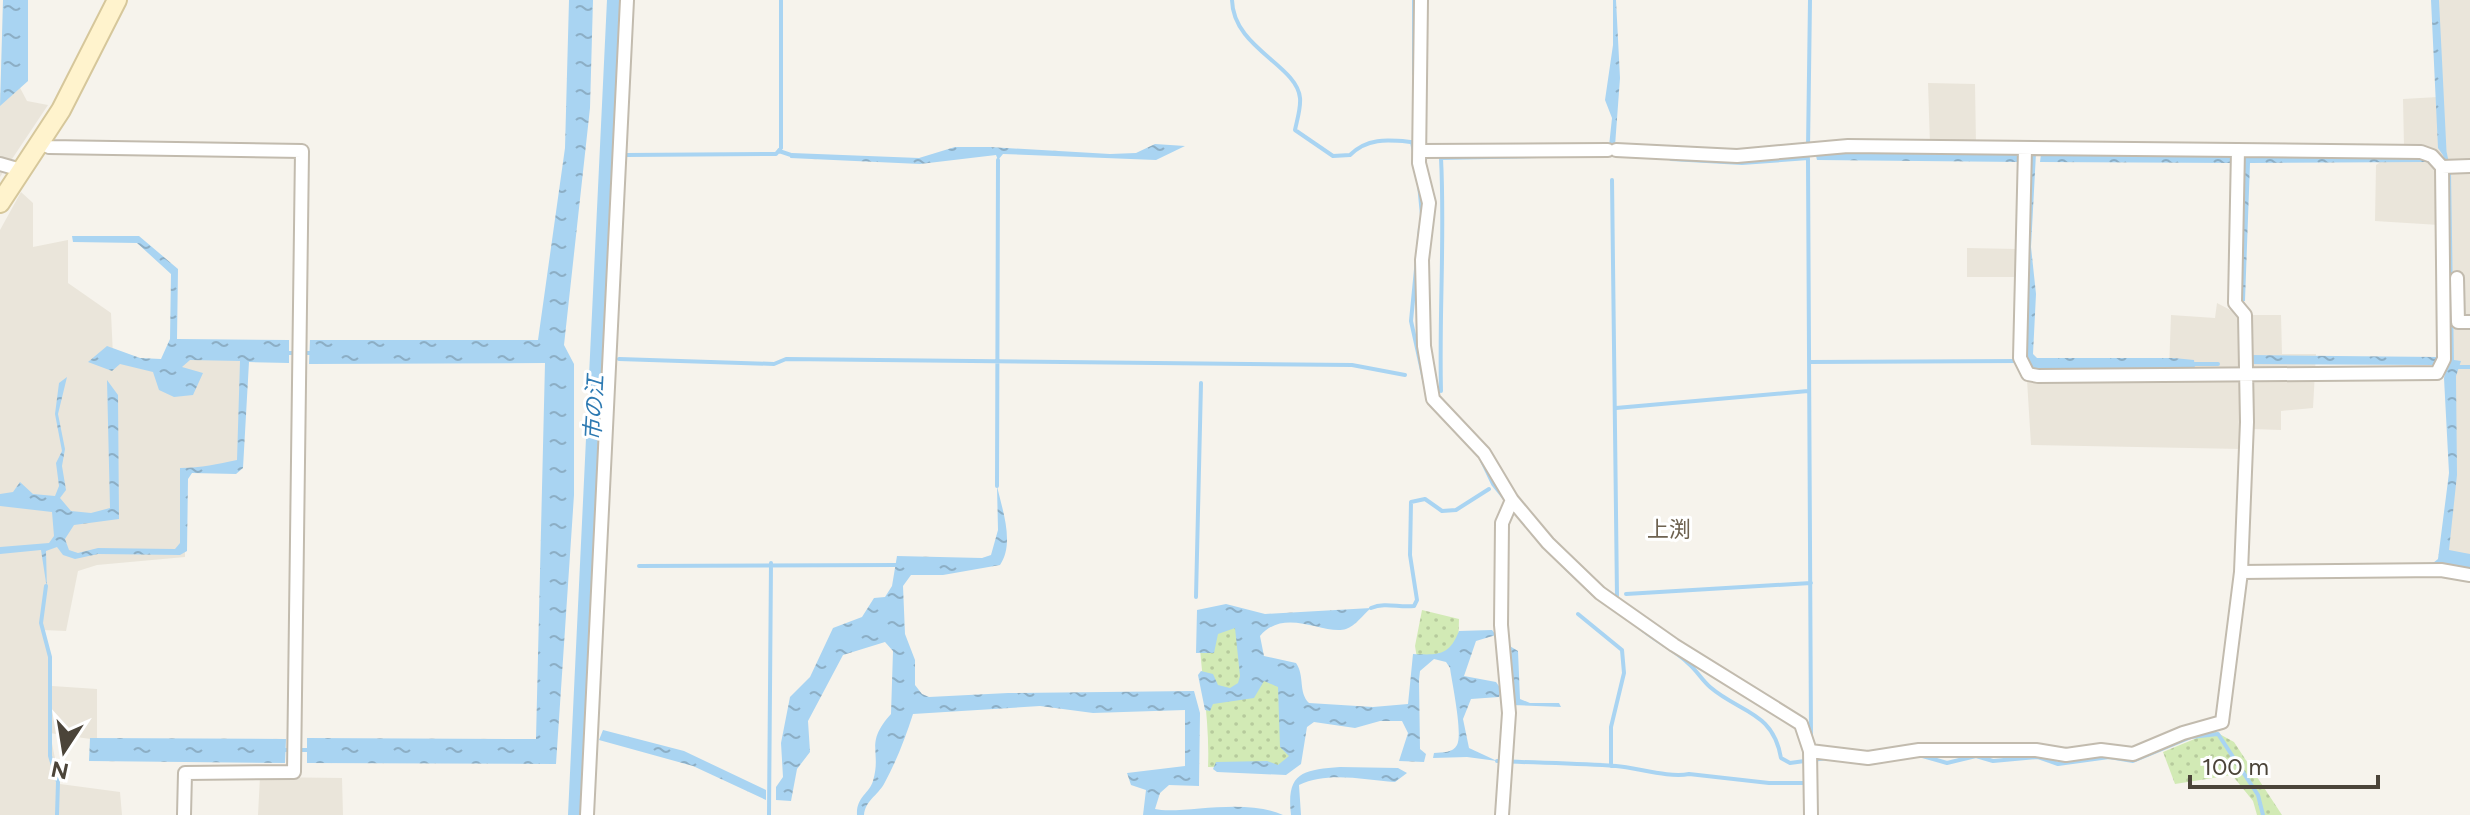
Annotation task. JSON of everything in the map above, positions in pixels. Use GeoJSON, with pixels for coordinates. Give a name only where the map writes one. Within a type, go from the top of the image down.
{"type":"FeatureCollection","features":[{"type":"Feature","properties":{"kind":"main road"},"geometry":{"type":"LineString","coordinates":[[0,203],[40,143],[117,0]]}},
{"type":"Feature","properties":{"kind":"street"},"geometry":{"type":"LineString","coordinates":[[587,815],[627,0]]}},
{"type":"Feature","properties":{"kind":"street"},"geometry":{"type":"LineString","coordinates":[[1421,0],[1419,163],[1429,203],[1422,260],[1424,346],[1433,399],[1484,453],[1509,506],[1600,593],[1674,645],[1801,724],[1810,757],[1811,815]]}},
{"type":"Feature","properties":{"kind":"street"},"geometry":{"type":"LineString","coordinates":[[40,143],[49,147],[302,151],[294,772],[185,773],[184,815]]}},
{"type":"Feature","properties":{"kind":"street"},"geometry":{"type":"LineString","coordinates":[[1421,151],[1612,150],[1737,156],[1809,152],[1848,146],[2421,152],[2447,167],[2470,166]]}},
{"type":"Feature","properties":{"kind":"street"},"geometry":{"type":"LineString","coordinates":[[2030,149],[2020,362],[2028,374],[2038,376],[2245,365],[2437,373],[2443,363],[2457,278]]}},
{"type":"Feature","properties":{"kind":"street"},"geometry":{"type":"LineString","coordinates":[[1810,757],[1868,758],[1919,750],[2036,750],[2066,755],[2101,750],[2133,754],[2191,730],[2222,722],[2226,711],[2241,572],[2247,422],[2245,315],[2235,303],[2238,150]]}},
{"type":"Feature","properties":{"kind":"street"},"geometry":{"type":"LineString","coordinates":[[0,164],[21,170]]}},
{"type":"Feature","properties":{"kind":"street"},"geometry":{"type":"LineString","coordinates":[[2447,167],[2458,322],[2470,322]]}},
{"type":"Feature","properties":{"kind":"street"},"geometry":{"type":"LineString","coordinates":[[1502,815],[1509,713],[1501,629],[1502,523],[1509,506]]}},
{"type":"Feature","properties":{"kind":"street"},"geometry":{"type":"LineString","coordinates":[[2241,572],[2441,570],[2470,575]]}},
{"type":"Feature","properties":{"kind":"shaded area"},"geometry":{"type":"Polygon","coordinates":[[[2434,0],[2470,0],[2470,564],[2443,555],[2453,468],[2439,225],[2375,221],[2376,165],[2404,147],[2403,99],[2438,97],[2434,0]]]}},
{"type":"Feature","properties":{"kind":"shaded area"},"geometry":{"type":"Polygon","coordinates":[[[1928,83],[1975,84],[1976,145],[1930,145],[1928,83]]]}},
{"type":"Feature","properties":{"kind":"shaded area"},"geometry":{"type":"Polygon","coordinates":[[[18,84],[27,101],[48,105],[0,177],[0,93],[18,84]]]}},
{"type":"Feature","properties":{"kind":"shaded area"},"geometry":{"type":"Polygon","coordinates":[[[21,192],[33,203],[33,247],[68,240],[68,283],[111,313],[113,356],[166,366],[172,348],[244,349],[239,470],[184,470],[185,557],[97,565],[78,571],[66,631],[43,630],[50,657],[52,686],[97,689],[97,740],[50,733],[60,784],[120,792],[122,815],[0,815],[0,230],[21,192]]]}},
{"type":"Feature","properties":{"kind":"shaded area"},"geometry":{"type":"Polygon","coordinates":[[[1967,248],[2018,249],[2017,277],[1967,277],[1967,248]]]}},
{"type":"Feature","properties":{"kind":"shaded area"},"geometry":{"type":"Polygon","coordinates":[[[2217,303],[2240,315],[2281,315],[2282,354],[2316,354],[2313,408],[2281,411],[2281,430],[2252,429],[2242,449],[2031,445],[2027,380],[2169,370],[2171,315],[2215,318],[2217,303]]]}},
{"type":"Feature","properties":{"kind":"shaded area"},"geometry":{"type":"Polygon","coordinates":[[[260,777],[342,778],[343,815],[258,815],[260,777]]]}},
{"type":"Feature","properties":{"kind":"green space"},"geometry":{"type":"Polygon","coordinates":[[[1422,610],[1459,619],[1458,656],[1417,658],[1415,646],[1422,610]]]}},
{"type":"Feature","properties":{"kind":"green space"},"geometry":{"type":"Polygon","coordinates":[[[1247,619],[1250,665],[1286,678],[1296,756],[1287,769],[1208,767],[1199,631],[1247,619]]]}},
{"type":"Feature","properties":{"kind":"green space"},"geometry":{"type":"Polygon","coordinates":[[[2214,731],[2234,742],[2282,815],[2257,815],[2253,801],[2232,775],[2175,784],[2163,752],[2214,731]]]}},
{"type":"Feature","properties":{"kind":"water"},"geometry":{"type":"Polygon","coordinates":[[[3,0],[28,0],[28,81],[0,106],[3,0]]]}},
{"type":"Feature","properties":{"kind":"water"},"geometry":{"type":"Polygon","coordinates":[[[569,0],[593,0],[590,108],[564,345],[574,364],[574,495],[556,764],[307,763],[307,738],[536,739],[545,363],[309,364],[310,340],[538,340],[565,148],[569,0]]]}},
{"type":"Feature","properties":{"kind":"water"},"geometry":{"type":"Polygon","coordinates":[[[1613,0],[1616,0],[1620,78],[1615,146],[1609,146],[1612,118],[1605,100],[1613,45],[1613,0]]]}},
{"type":"Feature","properties":{"kind":"water"},"geometry":{"type":"Polygon","coordinates":[[[2431,0],[2439,0],[2447,161],[2438,148],[2431,0]]]}},
{"type":"Feature","properties":{"kind":"water"},"geometry":{"type":"Polygon","coordinates":[[[1155,144],[1185,146],[1156,160],[1003,154],[998,160],[996,155],[920,164],[790,158],[792,153],[919,158],[955,147],[1110,154],[1136,153],[1155,144]]]}},
{"type":"Feature","properties":{"kind":"water"},"geometry":{"type":"Polygon","coordinates":[[[1849,151],[2020,152],[2020,162],[1817,160],[1816,156],[1849,151]]]}},
{"type":"Feature","properties":{"kind":"water"},"geometry":{"type":"Polygon","coordinates":[[[2030,153],[2036,153],[2031,247],[2036,294],[2033,354],[2037,358],[2174,358],[2194,360],[2195,368],[2035,369],[2027,363],[2024,346],[2030,153]]]}},
{"type":"Feature","properties":{"kind":"water"},"geometry":{"type":"Polygon","coordinates":[[[2041,154],[2225,155],[2235,158],[2234,163],[2040,162],[2041,154]]]}},
{"type":"Feature","properties":{"kind":"water"},"geometry":{"type":"Polygon","coordinates":[[[2244,156],[2422,156],[2428,162],[2250,163],[2245,301],[2239,302],[2244,156]]]}},
{"type":"Feature","properties":{"kind":"water"},"geometry":{"type":"Polygon","coordinates":[[[72,236],[139,236],[178,269],[177,339],[289,340],[289,363],[249,362],[243,468],[236,474],[192,473],[188,479],[187,551],[180,555],[98,554],[75,559],[63,555],[57,547],[46,551],[47,589],[41,550],[0,554],[0,547],[49,543],[54,536],[52,512],[0,506],[0,494],[13,492],[20,482],[33,494],[55,496],[59,486],[56,463],[62,451],[55,414],[59,383],[67,377],[58,414],[65,449],[62,466],[66,490],[60,498],[71,511],[91,513],[110,508],[107,380],[118,395],[119,519],[74,525],[65,539],[69,550],[78,553],[98,548],[175,549],[180,543],[180,468],[237,460],[240,361],[190,360],[182,367],[203,373],[193,395],[174,397],[159,390],[153,372],[120,364],[112,371],[88,362],[107,346],[140,358],[161,359],[170,339],[171,274],[137,243],[73,242],[72,236]]]}},
{"type":"Feature","properties":{"kind":"water"},"geometry":{"type":"Polygon","coordinates":[[[2250,355],[2438,357],[2435,365],[2250,364],[2250,355]]]}},
{"type":"Feature","properties":{"kind":"water"},"geometry":{"type":"Polygon","coordinates":[[[2448,361],[2461,361],[2456,376],[2457,475],[2449,550],[2470,554],[2470,568],[2433,563],[2438,559],[2449,473],[2444,378],[2448,361]]]}},
{"type":"Feature","properties":{"kind":"water"},"geometry":{"type":"Polygon","coordinates":[[[997,486],[1007,536],[1007,547],[1000,565],[943,575],[911,575],[903,586],[905,634],[915,660],[915,685],[922,694],[929,697],[1194,691],[1200,713],[1199,786],[1169,785],[1160,793],[1155,809],[1250,807],[1283,815],[1143,815],[1146,790],[1131,785],[1127,773],[1185,766],[1185,710],[1093,713],[1040,706],[913,714],[884,784],[869,802],[864,815],[857,815],[859,804],[873,781],[878,733],[891,714],[893,651],[885,642],[843,655],[808,721],[810,752],[797,769],[791,801],[776,800],[776,787],[783,777],[781,743],[790,697],[810,677],[833,628],[862,617],[874,598],[885,597],[892,586],[897,556],[982,558],[991,555],[998,530],[997,486]]]}},
{"type":"Feature","properties":{"kind":"water"},"geometry":{"type":"Polygon","coordinates":[[[1226,604],[1265,614],[1371,608],[1346,629],[1327,629],[1293,622],[1270,627],[1260,636],[1264,656],[1296,663],[1309,703],[1373,707],[1408,704],[1413,654],[1447,650],[1459,631],[1492,630],[1496,635],[1476,641],[1464,676],[1496,682],[1501,689],[1499,697],[1471,699],[1463,719],[1469,748],[1497,761],[1467,757],[1433,758],[1434,753],[1455,748],[1459,739],[1450,668],[1446,662],[1434,659],[1420,671],[1419,680],[1420,749],[1426,754],[1424,762],[1399,761],[1408,733],[1402,721],[1380,721],[1355,728],[1314,722],[1307,727],[1301,764],[1286,775],[1217,772],[1213,769],[1216,762],[1267,761],[1278,765],[1289,756],[1280,747],[1278,687],[1264,681],[1254,698],[1213,704],[1210,711],[1205,710],[1198,675],[1201,671],[1213,674],[1218,685],[1230,688],[1238,683],[1240,676],[1235,628],[1218,634],[1214,653],[1196,653],[1197,610],[1226,604]]]}},
{"type":"Feature","properties":{"kind":"water"},"geometry":{"type":"Polygon","coordinates":[[[1508,645],[1518,651],[1520,699],[1530,703],[1559,703],[1561,707],[1514,705],[1508,645]]]}},
{"type":"Feature","properties":{"kind":"water"},"geometry":{"type":"Polygon","coordinates":[[[603,730],[684,751],[766,790],[766,800],[693,766],[599,740],[603,730]]]}},
{"type":"Feature","properties":{"kind":"water"},"geometry":{"type":"Polygon","coordinates":[[[90,738],[286,739],[285,763],[89,761],[90,738]]]}},
{"type":"Feature","properties":{"kind":"water"},"geometry":{"type":"Polygon","coordinates":[[[1340,767],[1398,768],[1407,773],[1395,782],[1346,778],[1310,781],[1299,785],[1301,815],[1291,815],[1291,790],[1300,776],[1340,767]]]}},
{"type":"Feature","properties":{"kind":"waterway","name":"市の江"},"geometry":{"type":"LineString","coordinates":[[575,815],[614,0]]}},
{"type":"Feature","properties":{"kind":"waterway"},"geometry":{"type":"LineString","coordinates":[[626,155],[776,154],[781,148],[781,0]]}},
{"type":"Feature","properties":{"kind":"waterway"},"geometry":{"type":"LineString","coordinates":[[1232,0],[1235,17],[1243,31],[1296,86],[1300,102],[1295,130],[1333,156],[1350,155],[1371,142],[1387,140],[1412,142],[1414,152]]}},
{"type":"Feature","properties":{"kind":"waterway"},"geometry":{"type":"LineString","coordinates":[[1414,0],[1414,74]]}},
{"type":"Feature","properties":{"kind":"waterway"},"geometry":{"type":"LineString","coordinates":[[1808,149],[1810,0]]}},
{"type":"Feature","properties":{"kind":"waterway"},"geometry":{"type":"LineString","coordinates":[[779,151],[791,155]]}},
{"type":"Feature","properties":{"kind":"waterway"},"geometry":{"type":"LineString","coordinates":[[2445,154],[2449,173],[2452,365]]}},
{"type":"Feature","properties":{"kind":"waterway"},"geometry":{"type":"LineString","coordinates":[[1441,391],[1441,158],[1537,156]]}},
{"type":"Feature","properties":{"kind":"waterway"},"geometry":{"type":"LineString","coordinates":[[1671,159],[1742,163],[1808,158]]}},
{"type":"Feature","properties":{"kind":"waterway"},"geometry":{"type":"LineString","coordinates":[[1808,159],[1811,738]]}},
{"type":"Feature","properties":{"kind":"waterway"},"geometry":{"type":"LineString","coordinates":[[997,486],[998,160]]}},
{"type":"Feature","properties":{"kind":"waterway"},"geometry":{"type":"LineString","coordinates":[[1612,180],[1617,596]]}},
{"type":"Feature","properties":{"kind":"waterway"},"geometry":{"type":"LineString","coordinates":[[1419,184],[1422,215]]}},
{"type":"Feature","properties":{"kind":"waterway"},"geometry":{"type":"LineString","coordinates":[[1420,228],[1411,321],[1426,389]]}},
{"type":"Feature","properties":{"kind":"waterway"},"geometry":{"type":"LineString","coordinates":[[289,353],[310,353]]}},
{"type":"Feature","properties":{"kind":"waterway"},"geometry":{"type":"LineString","coordinates":[[619,359],[774,364],[786,359],[1352,365],[1405,375]]}},
{"type":"Feature","properties":{"kind":"waterway"},"geometry":{"type":"LineString","coordinates":[[1809,362],[2020,361]]}},
{"type":"Feature","properties":{"kind":"waterway"},"geometry":{"type":"LineString","coordinates":[[2191,364],[2218,364]]}},
{"type":"Feature","properties":{"kind":"waterway"},"geometry":{"type":"LineString","coordinates":[[2458,367],[2470,367]]}},
{"type":"Feature","properties":{"kind":"waterway"},"geometry":{"type":"LineString","coordinates":[[1196,597],[1201,383]]}},
{"type":"Feature","properties":{"kind":"waterway"},"geometry":{"type":"LineString","coordinates":[[1616,408],[1808,391]]}},
{"type":"Feature","properties":{"kind":"waterway"},"geometry":{"type":"LineString","coordinates":[[1482,461],[1493,484],[1534,535]]}},
{"type":"Feature","properties":{"kind":"waterway"},"geometry":{"type":"LineString","coordinates":[[1371,608],[1382,605],[1414,606],[1417,600],[1410,555],[1411,502],[1425,499],[1442,511],[1456,510],[1489,489]]}},
{"type":"Feature","properties":{"kind":"waterway"},"geometry":{"type":"LineString","coordinates":[[769,815],[771,563]]}},
{"type":"Feature","properties":{"kind":"waterway"},"geometry":{"type":"LineString","coordinates":[[639,566],[896,565]]}},
{"type":"Feature","properties":{"kind":"waterway"},"geometry":{"type":"LineString","coordinates":[[1565,567],[1593,594]]}},
{"type":"Feature","properties":{"kind":"waterway"},"geometry":{"type":"LineString","coordinates":[[1626,594],[1811,583]]}},
{"type":"Feature","properties":{"kind":"waterway"},"geometry":{"type":"LineString","coordinates":[[46,586],[41,623],[50,657],[50,756],[58,782],[57,815]]}},
{"type":"Feature","properties":{"kind":"waterway"},"geometry":{"type":"LineString","coordinates":[[1578,614],[1622,650],[1624,673],[1611,727],[1611,766]]}},
{"type":"Feature","properties":{"kind":"waterway"},"geometry":{"type":"LineString","coordinates":[[1639,627],[1683,659],[1721,696],[1763,722],[1771,731],[1781,758],[1790,763],[1827,758]]}},
{"type":"Feature","properties":{"kind":"waterway"},"geometry":{"type":"LineString","coordinates":[[1919,755],[1947,763],[1976,756],[1993,761],[2038,757],[2058,764],[2109,757],[2133,761],[2191,737],[2218,734],[2258,795],[2263,815]]}},
{"type":"Feature","properties":{"kind":"waterway"},"geometry":{"type":"LineString","coordinates":[[285,750],[307,750]]}},
{"type":"Feature","properties":{"kind":"waterway"},"geometry":{"type":"LineString","coordinates":[[1497,761],[1616,766],[1672,775],[1804,783]]}},
{"type":"Feature","properties":{"kind":"district","name":"上渕"},"geometry":{"type":"Point","coordinates":[1669,529]}}]}
